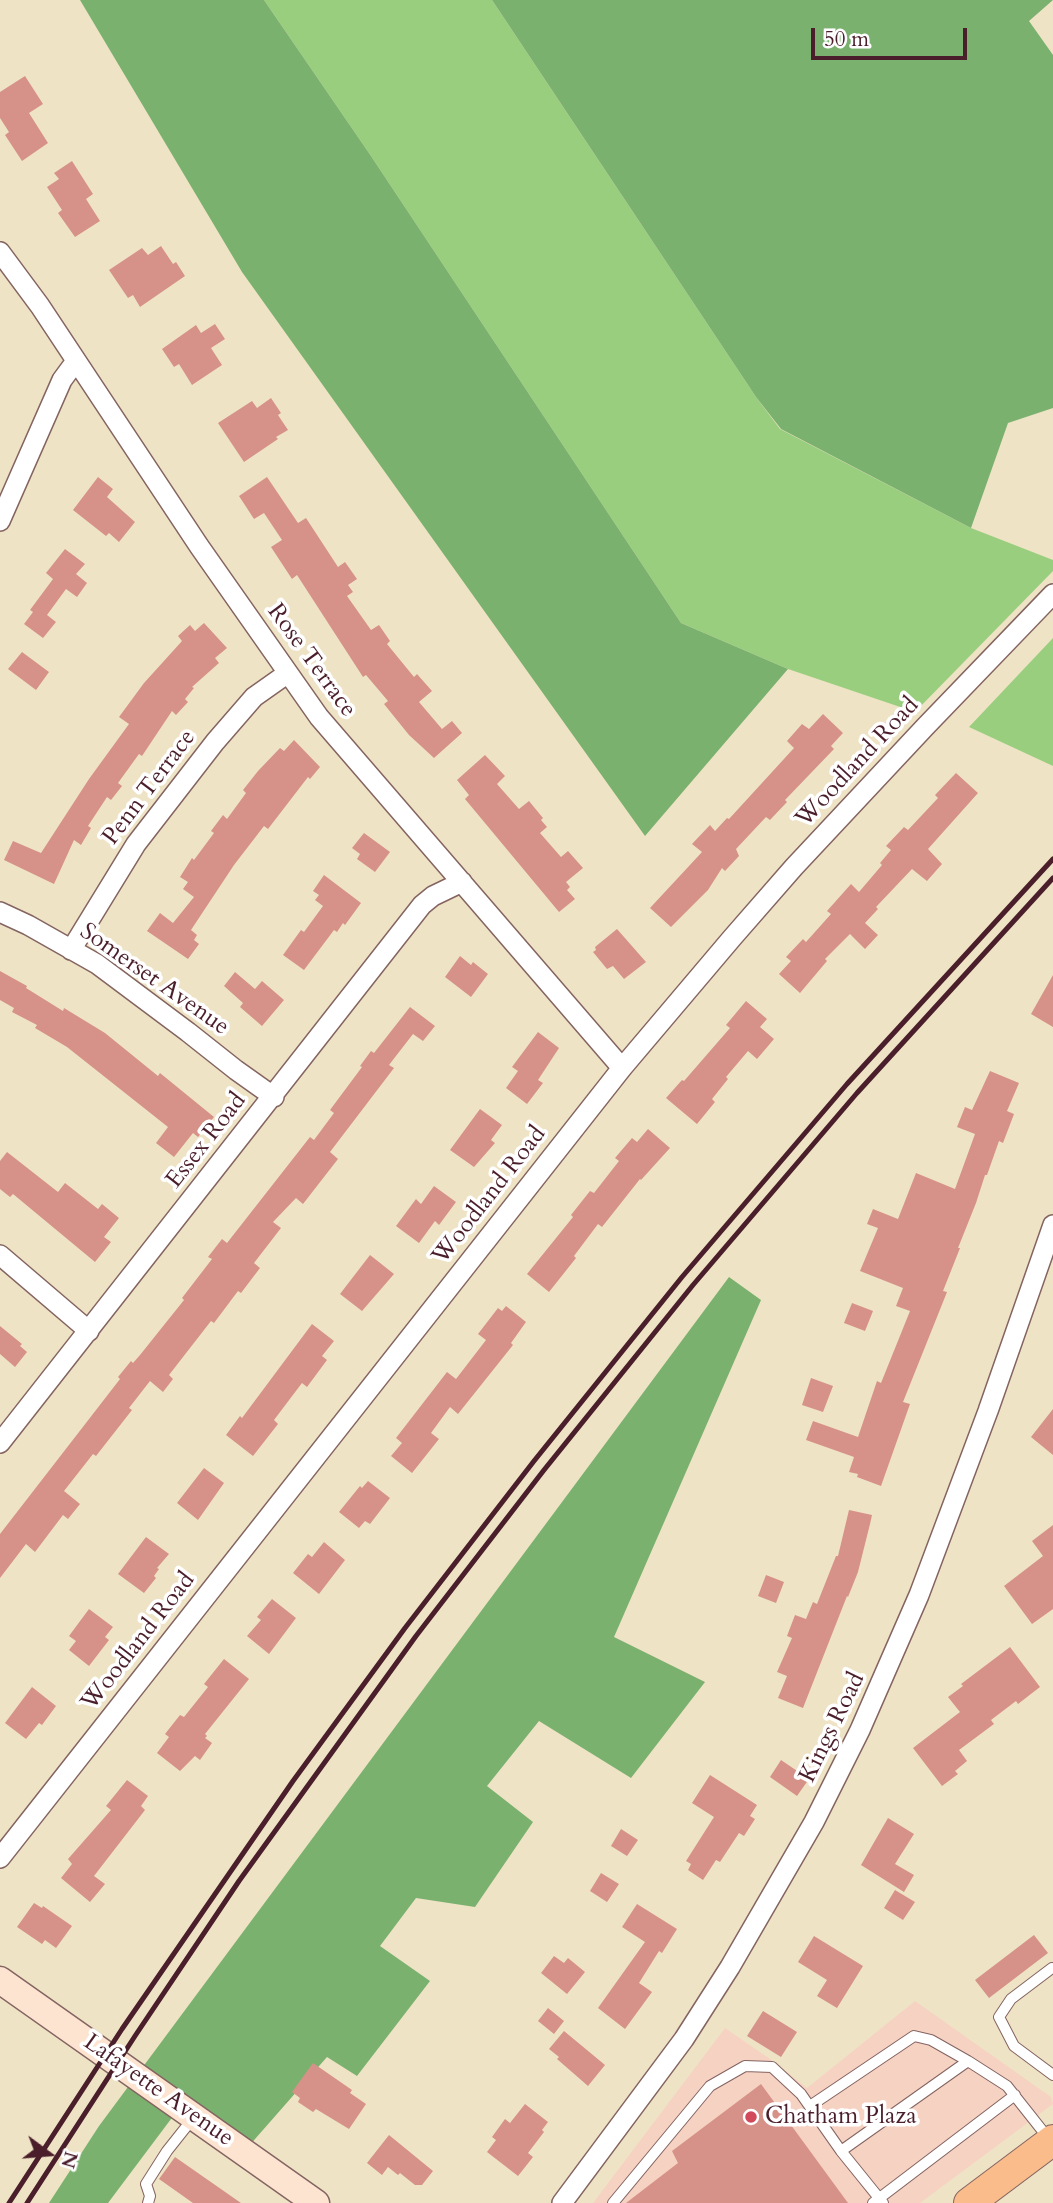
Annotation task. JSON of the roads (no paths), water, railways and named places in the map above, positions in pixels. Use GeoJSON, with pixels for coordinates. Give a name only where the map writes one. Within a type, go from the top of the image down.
{"type":"FeatureCollection","features":[{"type":"Feature","properties":{"kind":"main road"},"geometry":{"type":"LineString","coordinates":[[969,2203],[1052,2141]]}},
{"type":"Feature","properties":{"kind":"street","name":"Rose Terrace"},"geometry":{"type":"LineString","coordinates":[[0,252],[76,360],[199,546],[319,717],[622,1068]]}},
{"type":"Feature","properties":{"kind":"street"},"geometry":{"type":"LineString","coordinates":[[0,521],[62,380],[76,360]]}},
{"type":"Feature","properties":{"kind":"street","name":"Woodland Road"},"geometry":{"type":"LineString","coordinates":[[0,1858],[622,1068],[794,867],[1053,594]]}},
{"type":"Feature","properties":{"kind":"street","name":"Penn Terrace"},"geometry":{"type":"LineString","coordinates":[[71,950],[136,844],[215,742],[254,697],[288,673]]}},
{"type":"Feature","properties":{"kind":"street","name":"Essex Road"},"geometry":{"type":"LineString","coordinates":[[0,1443],[422,905],[433,895],[462,882]]}},
{"type":"Feature","properties":{"kind":"street","name":"Somerset Avenue"},"geometry":{"type":"LineString","coordinates":[[0,912],[97,964],[274,1097]]}},
{"type":"Feature","properties":{"kind":"street","name":"Kings Road"},"geometry":{"type":"LineString","coordinates":[[562,2203],[684,2039],[730,1966],[826,1799],[860,1730],[919,1595],[1053,1225]]}},
{"type":"Feature","properties":{"kind":"street"},"geometry":{"type":"LineString","coordinates":[[0,1255],[89,1331]]}},
{"type":"Feature","properties":{"kind":"street","name":"Lafayette Avenue"},"geometry":{"type":"LineString","coordinates":[[0,1980],[316,2203]]}},
{"type":"Feature","properties":{"kind":"lane"},"geometry":{"type":"LineString","coordinates":[[1052,1968],[1011,1999],[999,2017],[1014,2046],[1053,2075]]}},
{"type":"Feature","properties":{"kind":"lane"},"geometry":{"type":"LineString","coordinates":[[810,2106],[914,2036],[930,2040],[1007,2086],[1052,2141]]}},
{"type":"Feature","properties":{"kind":"lane"},"geometry":{"type":"LineString","coordinates":[[841,2151],[968,2061]]}},
{"type":"Feature","properties":{"kind":"lane"},"geometry":{"type":"LineString","coordinates":[[613,2203],[710,2086],[745,2066],[772,2067],[801,2094],[879,2202],[1015,2095]]}},
{"type":"Feature","properties":{"kind":"lane"},"geometry":{"type":"LineString","coordinates":[[148,2203],[150,2196],[146,2184],[194,2116]]}},
{"type":"Feature","properties":{"kind":"railway"},"geometry":{"type":"LineString","coordinates":[[9,2203],[122,2029],[293,1781],[405,1628],[534,1461],[682,1277],[847,1084],[1053,859]]}},
{"type":"Feature","properties":{"kind":"railway"},"geometry":{"type":"LineString","coordinates":[[27,2203],[239,1881],[416,1636],[544,1470],[693,1285],[857,1093],[1053,878]]}},
{"type":"Feature","properties":{"kind":"place","name":"Chatham Plaza"},"geometry":{"type":"Point","coordinates":[751,2117]}}]}
